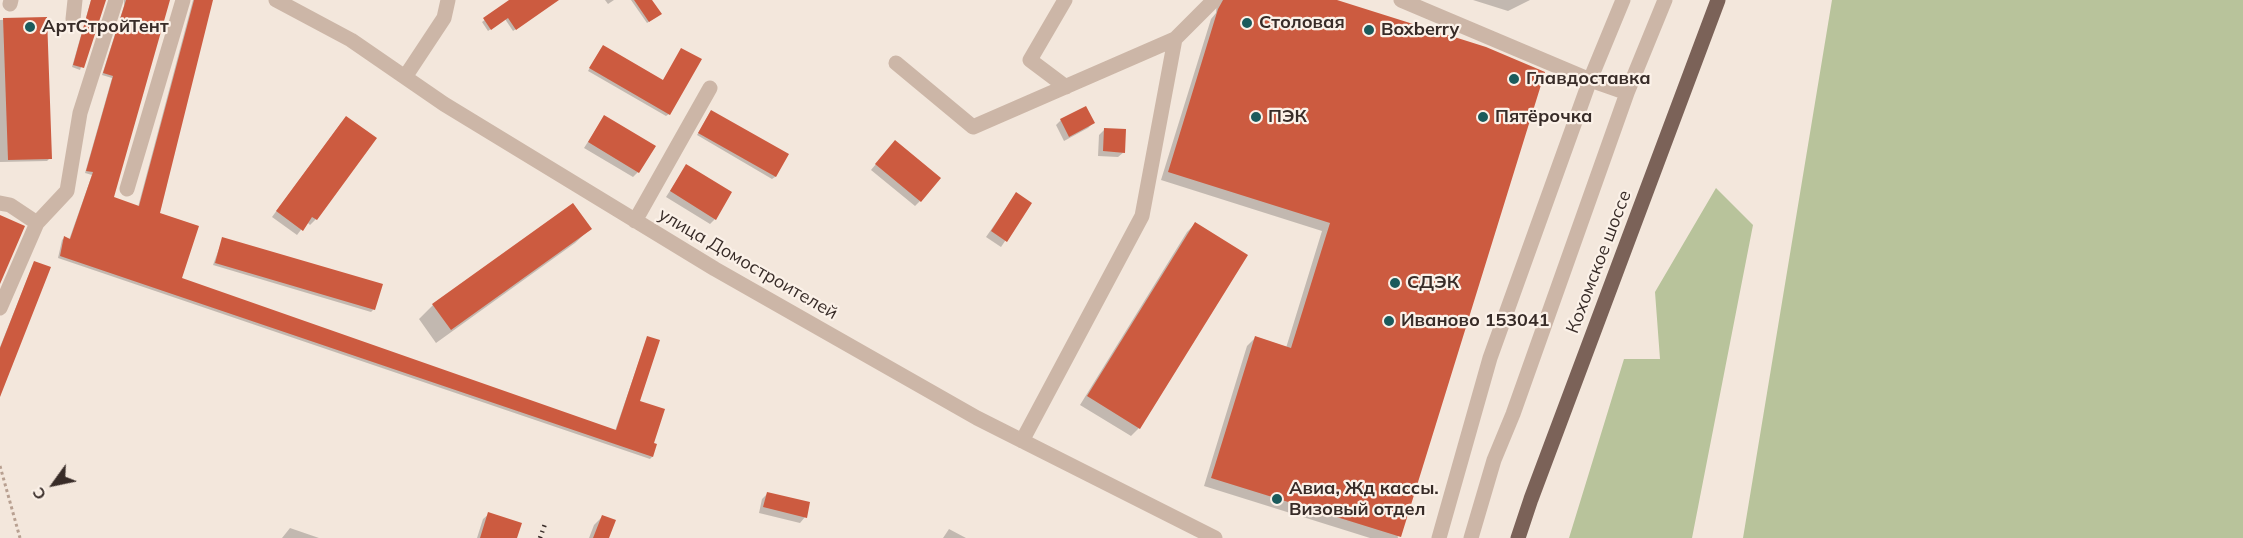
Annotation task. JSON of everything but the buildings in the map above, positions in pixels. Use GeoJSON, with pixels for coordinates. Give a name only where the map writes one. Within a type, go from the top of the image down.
{"type":"FeatureCollection","features":[{"type":"Feature","properties":{"kind":"main road","name":"Кохомское шоссе"},"geometry":{"type":"LineString","coordinates":[[1509,538],[1521,497],[1708,0]]}},
{"type":"Feature","properties":{"kind":"main road","name":"Кохомское шоссе"},"geometry":{"type":"LineString","coordinates":[[1518,538],[1718,0]]}},
{"type":"Feature","properties":{"kind":"street"},"geometry":{"type":"LineString","coordinates":[[73,19],[75,0]]}},
{"type":"Feature","properties":{"kind":"street"},"geometry":{"type":"LineString","coordinates":[[0,308],[37,223],[67,191],[80,113],[116,0]]}},
{"type":"Feature","properties":{"kind":"street"},"geometry":{"type":"LineString","coordinates":[[127,189],[183,0]]}},
{"type":"Feature","properties":{"kind":"street","name":"улица Домостроителей"},"geometry":{"type":"LineString","coordinates":[[276,0],[351,40],[444,104],[715,269],[977,418],[1215,538]]}},
{"type":"Feature","properties":{"kind":"street"},"geometry":{"type":"LineString","coordinates":[[405,77],[444,18],[448,0]]}},
{"type":"Feature","properties":{"kind":"street"},"geometry":{"type":"LineString","coordinates":[[1065,0],[1030,60],[1066,87]]}},
{"type":"Feature","properties":{"kind":"street"},"geometry":{"type":"LineString","coordinates":[[896,63],[973,127],[1175,39],[1214,0]]}},
{"type":"Feature","properties":{"kind":"street"},"geometry":{"type":"LineString","coordinates":[[1401,0],[1590,80],[1627,93]]}},
{"type":"Feature","properties":{"kind":"street"},"geometry":{"type":"LineString","coordinates":[[1439,538],[1490,358],[1590,80],[1623,0]]}},
{"type":"Feature","properties":{"kind":"street"},"geometry":{"type":"LineString","coordinates":[[1471,538],[1494,460],[1513,414],[1627,93],[1665,0]]}},
{"type":"Feature","properties":{"kind":"street"},"geometry":{"type":"LineString","coordinates":[[1022,441],[1142,216],[1175,39]]}},
{"type":"Feature","properties":{"kind":"street"},"geometry":{"type":"LineString","coordinates":[[635,220],[710,88]]}},
{"type":"Feature","properties":{"kind":"street"},"geometry":{"type":"LineString","coordinates":[[0,203],[10,205],[37,223]]}},
{"type":"Feature","properties":{"kind":"path"},"geometry":{"type":"LineString","coordinates":[[0,466],[20,538]]}},
{"type":"Feature","properties":{"kind":"green space"},"geometry":{"type":"Polygon","coordinates":[[[1832,0],[2243,0],[2243,538],[1743,538],[1832,0]]]}},
{"type":"Feature","properties":{"kind":"green space"},"geometry":{"type":"Polygon","coordinates":[[[1716,188],[1753,225],[1692,538],[1569,538],[1624,359],[1660,359],[1655,292],[1716,188]]]}},
{"type":"Feature","properties":{"kind":"railway"},"geometry":{"type":"LineString","coordinates":[[540,538],[545,524]]}},
{"type":"Feature","properties":{"kind":"place","name":"Столовая"},"geometry":{"type":"Point","coordinates":[1247,23]}},
{"type":"Feature","properties":{"kind":"place","name":"АртСтройТент"},"geometry":{"type":"Point","coordinates":[30,27]}},
{"type":"Feature","properties":{"kind":"place","name":"Boxberry"},"geometry":{"type":"Point","coordinates":[1369,30]}},
{"type":"Feature","properties":{"kind":"place","name":"Главдоставка"},"geometry":{"type":"Point","coordinates":[1514,79]}},
{"type":"Feature","properties":{"kind":"place","name":"ПЭК"},"geometry":{"type":"Point","coordinates":[1256,117]}},
{"type":"Feature","properties":{"kind":"place","name":"Пятёрочка"},"geometry":{"type":"Point","coordinates":[1483,117]}},
{"type":"Feature","properties":{"kind":"place","name":"СДЭК"},"geometry":{"type":"Point","coordinates":[1395,283]}},
{"type":"Feature","properties":{"kind":"place","name":"Иваново 153041"},"geometry":{"type":"Point","coordinates":[1389,321]}},
{"type":"Feature","properties":{"kind":"place","name":"Авиа, Жд кассы. Визовый отдел"},"geometry":{"type":"Point","coordinates":[1277,499]}}]}
